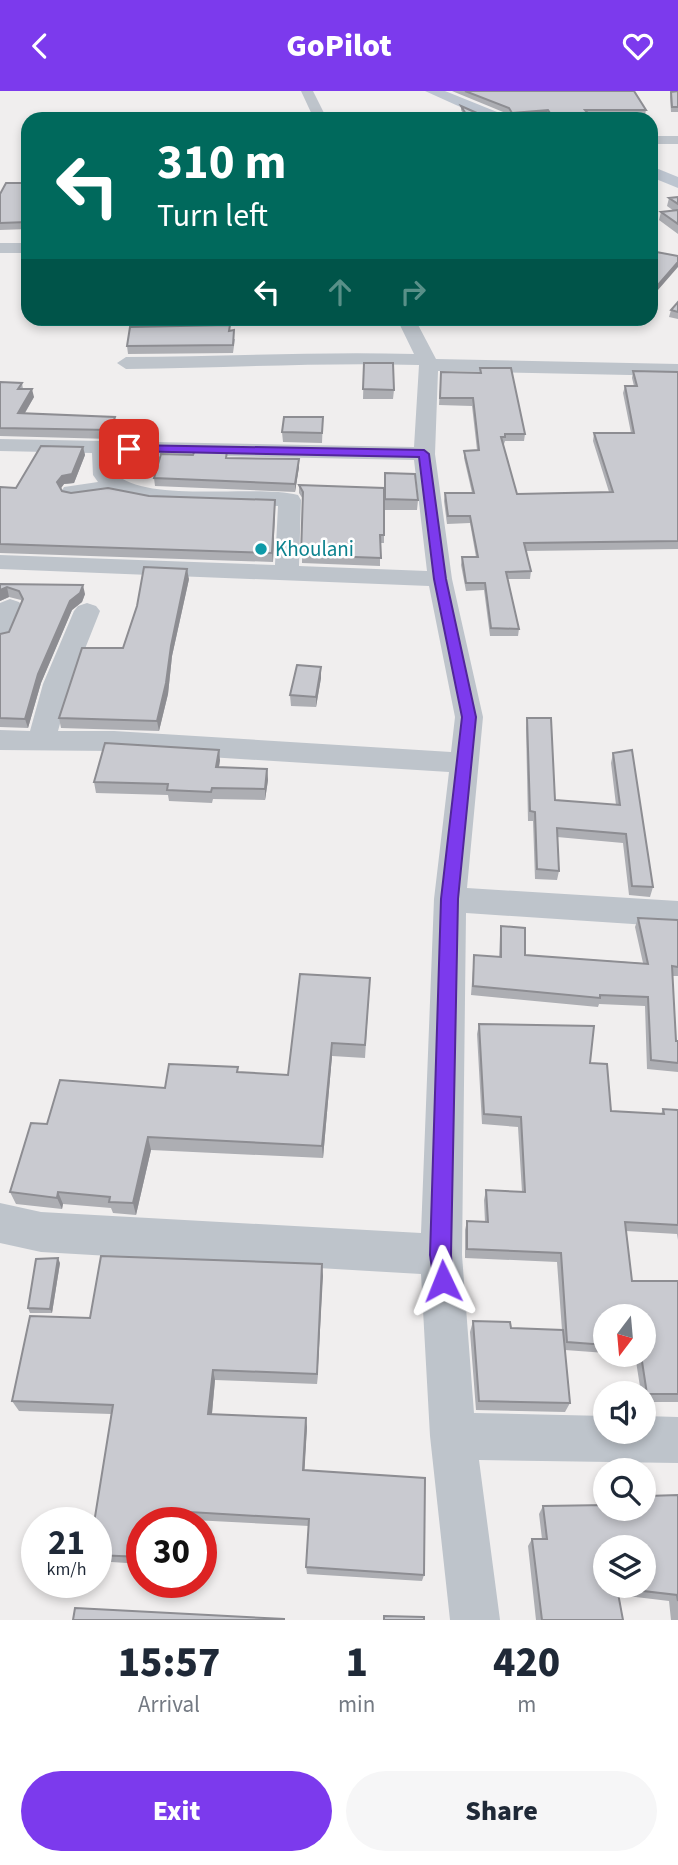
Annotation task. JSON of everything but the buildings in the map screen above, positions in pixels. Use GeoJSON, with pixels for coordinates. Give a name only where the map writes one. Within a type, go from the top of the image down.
{"type":"FeatureCollection","features":[{"type":"Feature","properties":{"kind":"street"},"geometry":{"type":"LineString","coordinates":[[307,91],[313,98],[315,112]]}},
{"type":"Feature","properties":{"kind":"street"},"geometry":{"type":"LineString","coordinates":[[432,91],[484,112]]}},
{"type":"Feature","properties":{"kind":"street"},"geometry":{"type":"LineString","coordinates":[[658,141],[678,140]]}},
{"type":"Feature","properties":{"kind":"street"},"geometry":{"type":"LineString","coordinates":[[658,174],[678,183]]}},
{"type":"Feature","properties":{"kind":"street"},"geometry":{"type":"LineString","coordinates":[[0,248],[21,248]]}},
{"type":"Feature","properties":{"kind":"street"},"geometry":{"type":"LineString","coordinates":[[410,326],[428,363],[424,454],[440,579],[469,717],[450,899],[441,1255],[453,1436],[475,1620]]}},
{"type":"Feature","properties":{"kind":"street"},"geometry":{"type":"LineString","coordinates":[[126,363],[257,362],[341,357],[676,376]]}},
{"type":"Feature","properties":{"kind":"street"},"geometry":{"type":"LineString","coordinates":[[0,445],[424,454]]}},
{"type":"Feature","properties":{"kind":"street"},"geometry":{"type":"LineString","coordinates":[[102,448],[104,475],[116,486]]}},
{"type":"Feature","properties":{"kind":"street"},"geometry":{"type":"LineString","coordinates":[[72,492],[116,486],[150,495],[290,500],[287,573]]}},
{"type":"Feature","properties":{"kind":"street"},"geometry":{"type":"LineString","coordinates":[[0,562],[440,579]]}},
{"type":"Feature","properties":{"kind":"street"},"geometry":{"type":"LineString","coordinates":[[0,633],[10,607]]}},
{"type":"Feature","properties":{"kind":"street"},"geometry":{"type":"LineString","coordinates":[[41,741],[57,684],[87,611]]}},
{"type":"Feature","properties":{"kind":"street"},"geometry":{"type":"LineString","coordinates":[[0,740],[114,741],[464,763]]}},
{"type":"Feature","properties":{"kind":"street"},"geometry":{"type":"LineString","coordinates":[[450,899],[678,914]]}},
{"type":"Feature","properties":{"kind":"street"},"geometry":{"type":"LineString","coordinates":[[0,1223],[41,1232],[441,1255]]}},
{"type":"Feature","properties":{"kind":"street"},"geometry":{"type":"LineString","coordinates":[[453,1436],[678,1440]]}},
{"type":"Feature","properties":{"kind":"place","name":"Khoulani"},"geometry":{"type":"Point","coordinates":[261,549]}},
{"type":"Feature","properties":{"kind":"route"},"geometry":{"type":"LineString","coordinates":[[129,449],[424,454],[440,579],[469,717],[450,899],[441,1255],[443,1281]]}}]}
